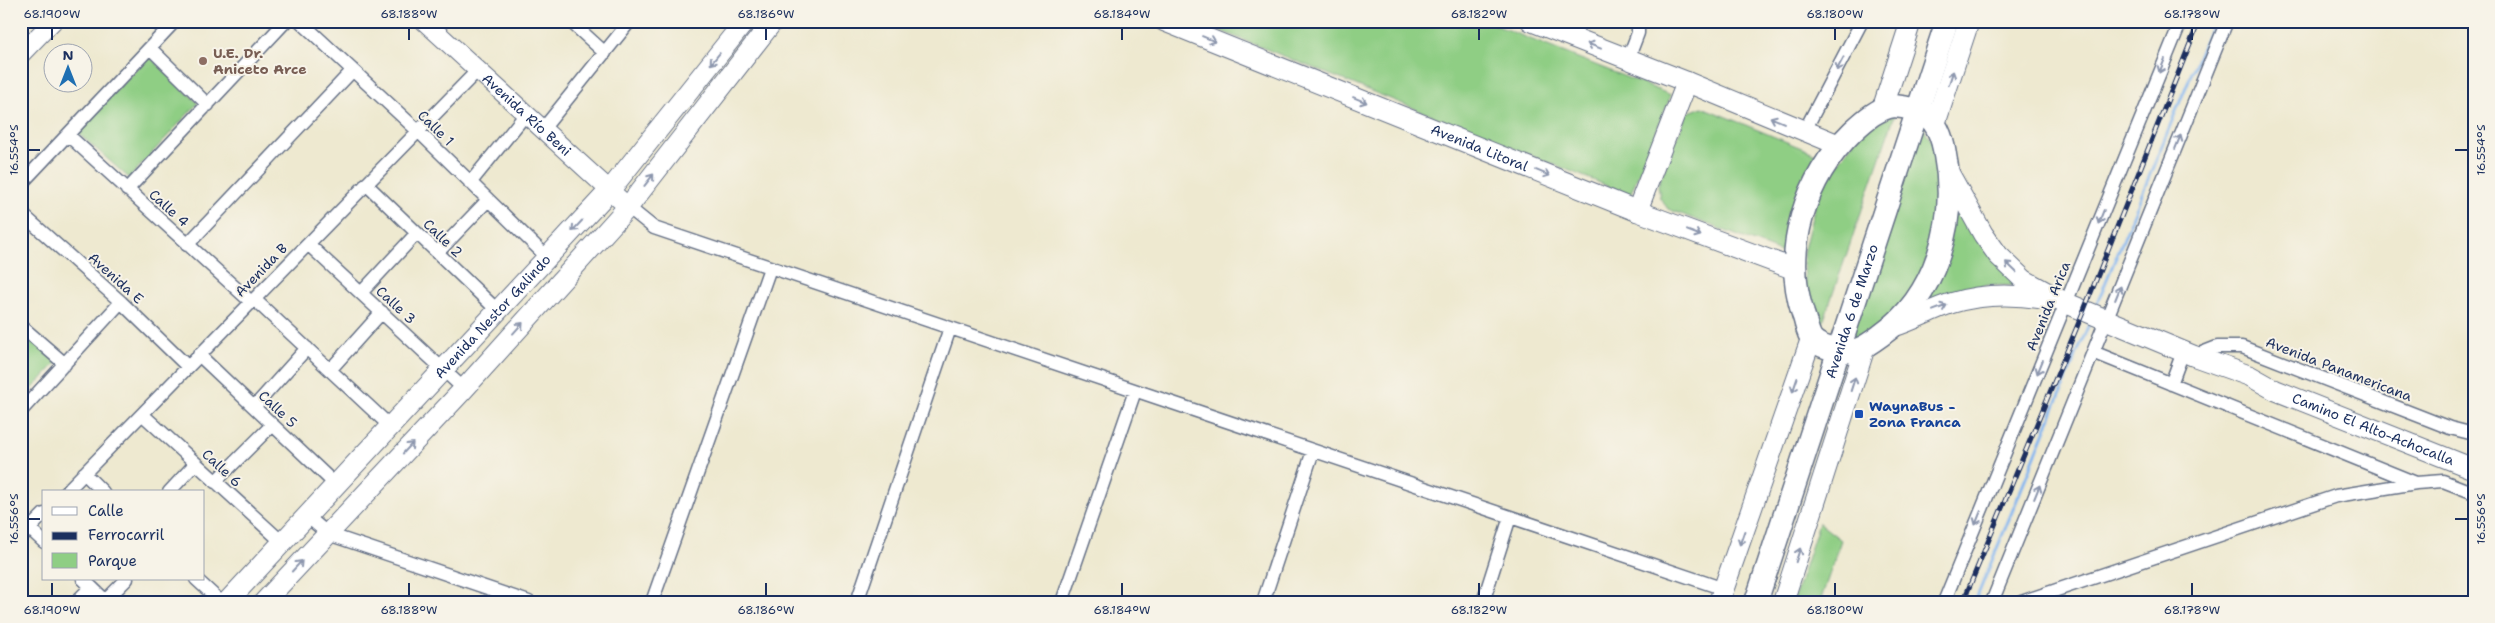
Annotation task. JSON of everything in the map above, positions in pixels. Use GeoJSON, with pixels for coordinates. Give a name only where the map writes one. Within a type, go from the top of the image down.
{"type":"FeatureCollection","features":[{"type":"Feature","properties":{"kind":"highway","name":"Avenida 6 de Marzo"},"geometry":{"type":"LineString","coordinates":[[1742,602],[1901,108],[1933,21]]}},
{"type":"Feature","properties":{"kind":"highway","name":"Avenida 6 de Marzo"},"geometry":{"type":"LineString","coordinates":[[1901,108],[1948,21]]}},
{"type":"Feature","properties":{"kind":"highway"},"geometry":{"type":"LineString","coordinates":[[1901,108],[1926,115],[1935,124],[1943,145],[1949,174],[1947,219],[1939,254],[1931,275],[1916,300],[1895,326],[1865,347],[1850,353],[1825,345],[1799,299],[1796,270],[1797,234],[1810,192],[1839,145],[1901,108]]}},
{"type":"Feature","properties":{"kind":"highway","name":"Avenida 6 de Marzo"},"geometry":{"type":"LineString","coordinates":[[1756,602],[1825,345]]}},
{"type":"Feature","properties":{"kind":"main road","name":"Avenida Nestor Galindo"},"geometry":{"type":"LineString","coordinates":[[228,602],[499,312],[610,190],[745,21]]}},
{"type":"Feature","properties":{"kind":"main road","name":"Avenida Nestor Galindo"},"geometry":{"type":"LineString","coordinates":[[264,602],[464,389],[628,207],[773,21]]}},
{"type":"Feature","properties":{"kind":"main road","name":"Avenida Litoral"},"geometry":{"type":"LineString","coordinates":[[1164,21],[1637,211],[1796,270]]}},
{"type":"Feature","properties":{"kind":"main road"},"geometry":{"type":"LineString","coordinates":[[1531,21],[1687,82],[1839,145]]}},
{"type":"Feature","properties":{"kind":"main road","name":"Avenida 6 de Marzo"},"geometry":{"type":"LineString","coordinates":[[1901,108],[1912,21]]}},
{"type":"Feature","properties":{"kind":"main road"},"geometry":{"type":"LineString","coordinates":[[1935,124],[1969,21]]}},
{"type":"Feature","properties":{"kind":"main road"},"geometry":{"type":"LineString","coordinates":[[1637,211],[1687,82]]}},
{"type":"Feature","properties":{"kind":"main road","name":"Camino El Alto-Achocalla"},"geometry":{"type":"LineString","coordinates":[[1949,174],[1983,234],[1998,255],[2024,280],[2066,303],[2188,354],[2216,372],[2246,384],[2275,390],[2474,469]]}},
{"type":"Feature","properties":{"kind":"main road","name":"Camino El Alto-Achocalla"},"geometry":{"type":"LineString","coordinates":[[1895,326],[1953,302],[1990,296],[2027,296],[2066,303]]}},
{"type":"Feature","properties":{"kind":"main road","name":"Avenida 6 de Marzo"},"geometry":{"type":"LineString","coordinates":[[1722,595],[1825,345]]}},
{"type":"Feature","properties":{"kind":"main road","name":"Avenida 6 de Marzo"},"geometry":{"type":"LineString","coordinates":[[1783,602],[1865,347]]}},
{"type":"Feature","properties":{"kind":"street"},"geometry":{"type":"LineString","coordinates":[[21,54],[53,21]]}},
{"type":"Feature","properties":{"kind":"street"},"geometry":{"type":"LineString","coordinates":[[21,184],[175,21]]}},
{"type":"Feature","properties":{"kind":"street"},"geometry":{"type":"LineString","coordinates":[[127,190],[286,21]]}},
{"type":"Feature","properties":{"kind":"street","name":"Calle 1"},"geometry":{"type":"LineString","coordinates":[[300,21],[418,131],[548,258]]}},
{"type":"Feature","properties":{"kind":"street","name":"Avenida Río Beni"},"geometry":{"type":"LineString","coordinates":[[424,21],[628,207]]}},
{"type":"Feature","properties":{"kind":"street"},"geometry":{"type":"LineString","coordinates":[[570,21],[605,53]]}},
{"type":"Feature","properties":{"kind":"street"},"geometry":{"type":"LineString","coordinates":[[543,129],[630,21]]}},
{"type":"Feature","properties":{"kind":"street"},"geometry":{"type":"LineString","coordinates":[[1628,59],[1638,33],[1638,21]]}},
{"type":"Feature","properties":{"kind":"street"},"geometry":{"type":"LineString","coordinates":[[1804,132],[1862,21]]}},
{"type":"Feature","properties":{"kind":"street","name":"Avenida Arica"},"geometry":{"type":"LineString","coordinates":[[1944,602],[2181,21]]}},
{"type":"Feature","properties":{"kind":"street"},"geometry":{"type":"LineString","coordinates":[[1992,602],[2227,21]]}},
{"type":"Feature","properties":{"kind":"street"},"geometry":{"type":"LineString","coordinates":[[150,48],[208,104]]}},
{"type":"Feature","properties":{"kind":"street"},"geometry":{"type":"LineString","coordinates":[[187,245],[352,70]]}},
{"type":"Feature","properties":{"kind":"street","name":"Avenida B"},"geometry":{"type":"LineString","coordinates":[[68,490],[478,70]]}},
{"type":"Feature","properties":{"kind":"street"},"geometry":{"type":"LineString","coordinates":[[470,183],[526,114]]}},
{"type":"Feature","properties":{"kind":"street","name":"Calle 4"},"geometry":{"type":"LineString","coordinates":[[68,135],[187,245],[253,300],[306,348],[390,427]]}},
{"type":"Feature","properties":{"kind":"street","name":"Calle 2"},"geometry":{"type":"LineString","coordinates":[[366,184],[499,312]]}},
{"type":"Feature","properties":{"kind":"street"},"geometry":{"type":"LineString","coordinates":[[437,253],[488,200]]}},
{"type":"Feature","properties":{"kind":"street"},"geometry":{"type":"LineString","coordinates":[[628,207],[654,228],[1510,517],[1722,595]]}},
{"type":"Feature","properties":{"kind":"street","name":"Avenida E"},"geometry":{"type":"LineString","coordinates":[[21,213],[121,302],[188,367]]}},
{"type":"Feature","properties":{"kind":"street"},"geometry":{"type":"LineString","coordinates":[[361,293],[416,234]]}},
{"type":"Feature","properties":{"kind":"street","name":"Calle 3"},"geometry":{"type":"LineString","coordinates":[[308,244],[464,389]]}},
{"type":"Feature","properties":{"kind":"street"},"geometry":{"type":"LineString","coordinates":[[652,602],[770,268]]}},
{"type":"Feature","properties":{"kind":"street"},"geometry":{"type":"LineString","coordinates":[[21,411],[121,302]]}},
{"type":"Feature","properties":{"kind":"street"},"geometry":{"type":"LineString","coordinates":[[330,370],[382,312]]}},
{"type":"Feature","properties":{"kind":"street"},"geometry":{"type":"LineString","coordinates":[[21,326],[65,364]]}},
{"type":"Feature","properties":{"kind":"street"},"geometry":{"type":"LineString","coordinates":[[857,602],[950,328]]}},
{"type":"Feature","properties":{"kind":"street","name":"Avenida Panamericana"},"geometry":{"type":"LineString","coordinates":[[2188,354],[2217,347],[2242,347],[2450,428],[2474,434]]}},
{"type":"Feature","properties":{"kind":"street"},"geometry":{"type":"LineString","coordinates":[[254,407],[306,348]]}},
{"type":"Feature","properties":{"kind":"street"},"geometry":{"type":"LineString","coordinates":[[2093,352],[2416,482]]}},
{"type":"Feature","properties":{"kind":"street"},"geometry":{"type":"LineString","coordinates":[[2171,384],[2188,354]]}},
{"type":"Feature","properties":{"kind":"street","name":"Calle 5"},"geometry":{"type":"LineString","coordinates":[[199,355],[336,485]]}},
{"type":"Feature","properties":{"kind":"street"},"geometry":{"type":"LineString","coordinates":[[1062,602],[1134,390]]}},
{"type":"Feature","properties":{"kind":"street","name":"Calle 6"},"geometry":{"type":"LineString","coordinates":[[142,414],[283,543]]}},
{"type":"Feature","properties":{"kind":"street"},"geometry":{"type":"LineString","coordinates":[[215,482],[272,424]]}},
{"type":"Feature","properties":{"kind":"street"},"geometry":{"type":"LineString","coordinates":[[1263,602],[1313,451]]}},
{"type":"Feature","properties":{"kind":"street"},"geometry":{"type":"LineString","coordinates":[[171,490],[196,464]]}},
{"type":"Feature","properties":{"kind":"street"},"geometry":{"type":"LineString","coordinates":[[84,473],[101,490]]}},
{"type":"Feature","properties":{"kind":"street"},"geometry":{"type":"LineString","coordinates":[[2021,602],[2336,496],[2416,482],[2443,480],[2474,493]]}},
{"type":"Feature","properties":{"kind":"street"},"geometry":{"type":"LineString","coordinates":[[42,516],[26,533],[42,541]]}},
{"type":"Feature","properties":{"kind":"street"},"geometry":{"type":"LineString","coordinates":[[307,516],[328,534],[529,602]]}},
{"type":"Feature","properties":{"kind":"street"},"geometry":{"type":"LineString","coordinates":[[1483,602],[1510,517]]}},
{"type":"Feature","properties":{"kind":"street"},"geometry":{"type":"LineString","coordinates":[[76,602],[87,583],[106,601],[126,580]]}},
{"type":"Feature","properties":{"kind":"street"},"geometry":{"type":"LineString","coordinates":[[197,580],[221,602]]}},
{"type":"Feature","properties":{"kind":"green space"},"geometry":{"type":"Polygon","coordinates":[[[1196,21],[1485,21],[1671,95],[1630,195],[1196,21]]]}},
{"type":"Feature","properties":{"kind":"green space"},"geometry":{"type":"Polygon","coordinates":[[[149,56],[198,103],[129,178],[76,131],[149,56]]]}},
{"type":"Feature","properties":{"kind":"green space"},"geometry":{"type":"Polygon","coordinates":[[[1702,107],[1821,156],[1786,254],[1668,209],[1660,198],[1658,185],[1687,113],[1702,107]]]}},
{"type":"Feature","properties":{"kind":"green space"},"geometry":{"type":"Polygon","coordinates":[[[1895,114],[1819,334],[1807,305],[1803,253],[1819,189],[1860,133],[1895,114]]]}},
{"type":"Feature","properties":{"kind":"green space"},"geometry":{"type":"Polygon","coordinates":[[[1921,123],[1936,149],[1941,221],[1914,290],[1890,318],[1849,344],[1921,123]]]}},
{"type":"Feature","properties":{"kind":"green space"},"geometry":{"type":"Polygon","coordinates":[[[1958,202],[2022,286],[1989,285],[1969,288],[1920,307],[1958,202]]]}},
{"type":"Feature","properties":{"kind":"green space"},"geometry":{"type":"Polygon","coordinates":[[[21,329],[58,361],[21,401],[21,329]]]}},
{"type":"Feature","properties":{"kind":"green space"},"geometry":{"type":"Polygon","coordinates":[[[1819,523],[1841,540],[1820,602],[1793,602],[1819,523]]]}},
{"type":"Feature","properties":{"kind":"waterway"},"geometry":{"type":"LineString","coordinates":[[2096,306],[2213,21]]}},
{"type":"Feature","properties":{"kind":"waterway"},"geometry":{"type":"LineString","coordinates":[[1975,602],[2089,324]]}},
{"type":"Feature","properties":{"kind":"railway"},"geometry":{"type":"LineString","coordinates":[[1963,602],[2084,310],[2199,21]]}},
{"type":"Feature","properties":{"kind":"place","name":"U.E. Dr. Aniceto Arce"},"geometry":{"type":"Point","coordinates":[203,61]}},
{"type":"Feature","properties":{"kind":"place","name":"WaynaBus - Zona Franca"},"geometry":{"type":"Point","coordinates":[1859,414]}}]}
